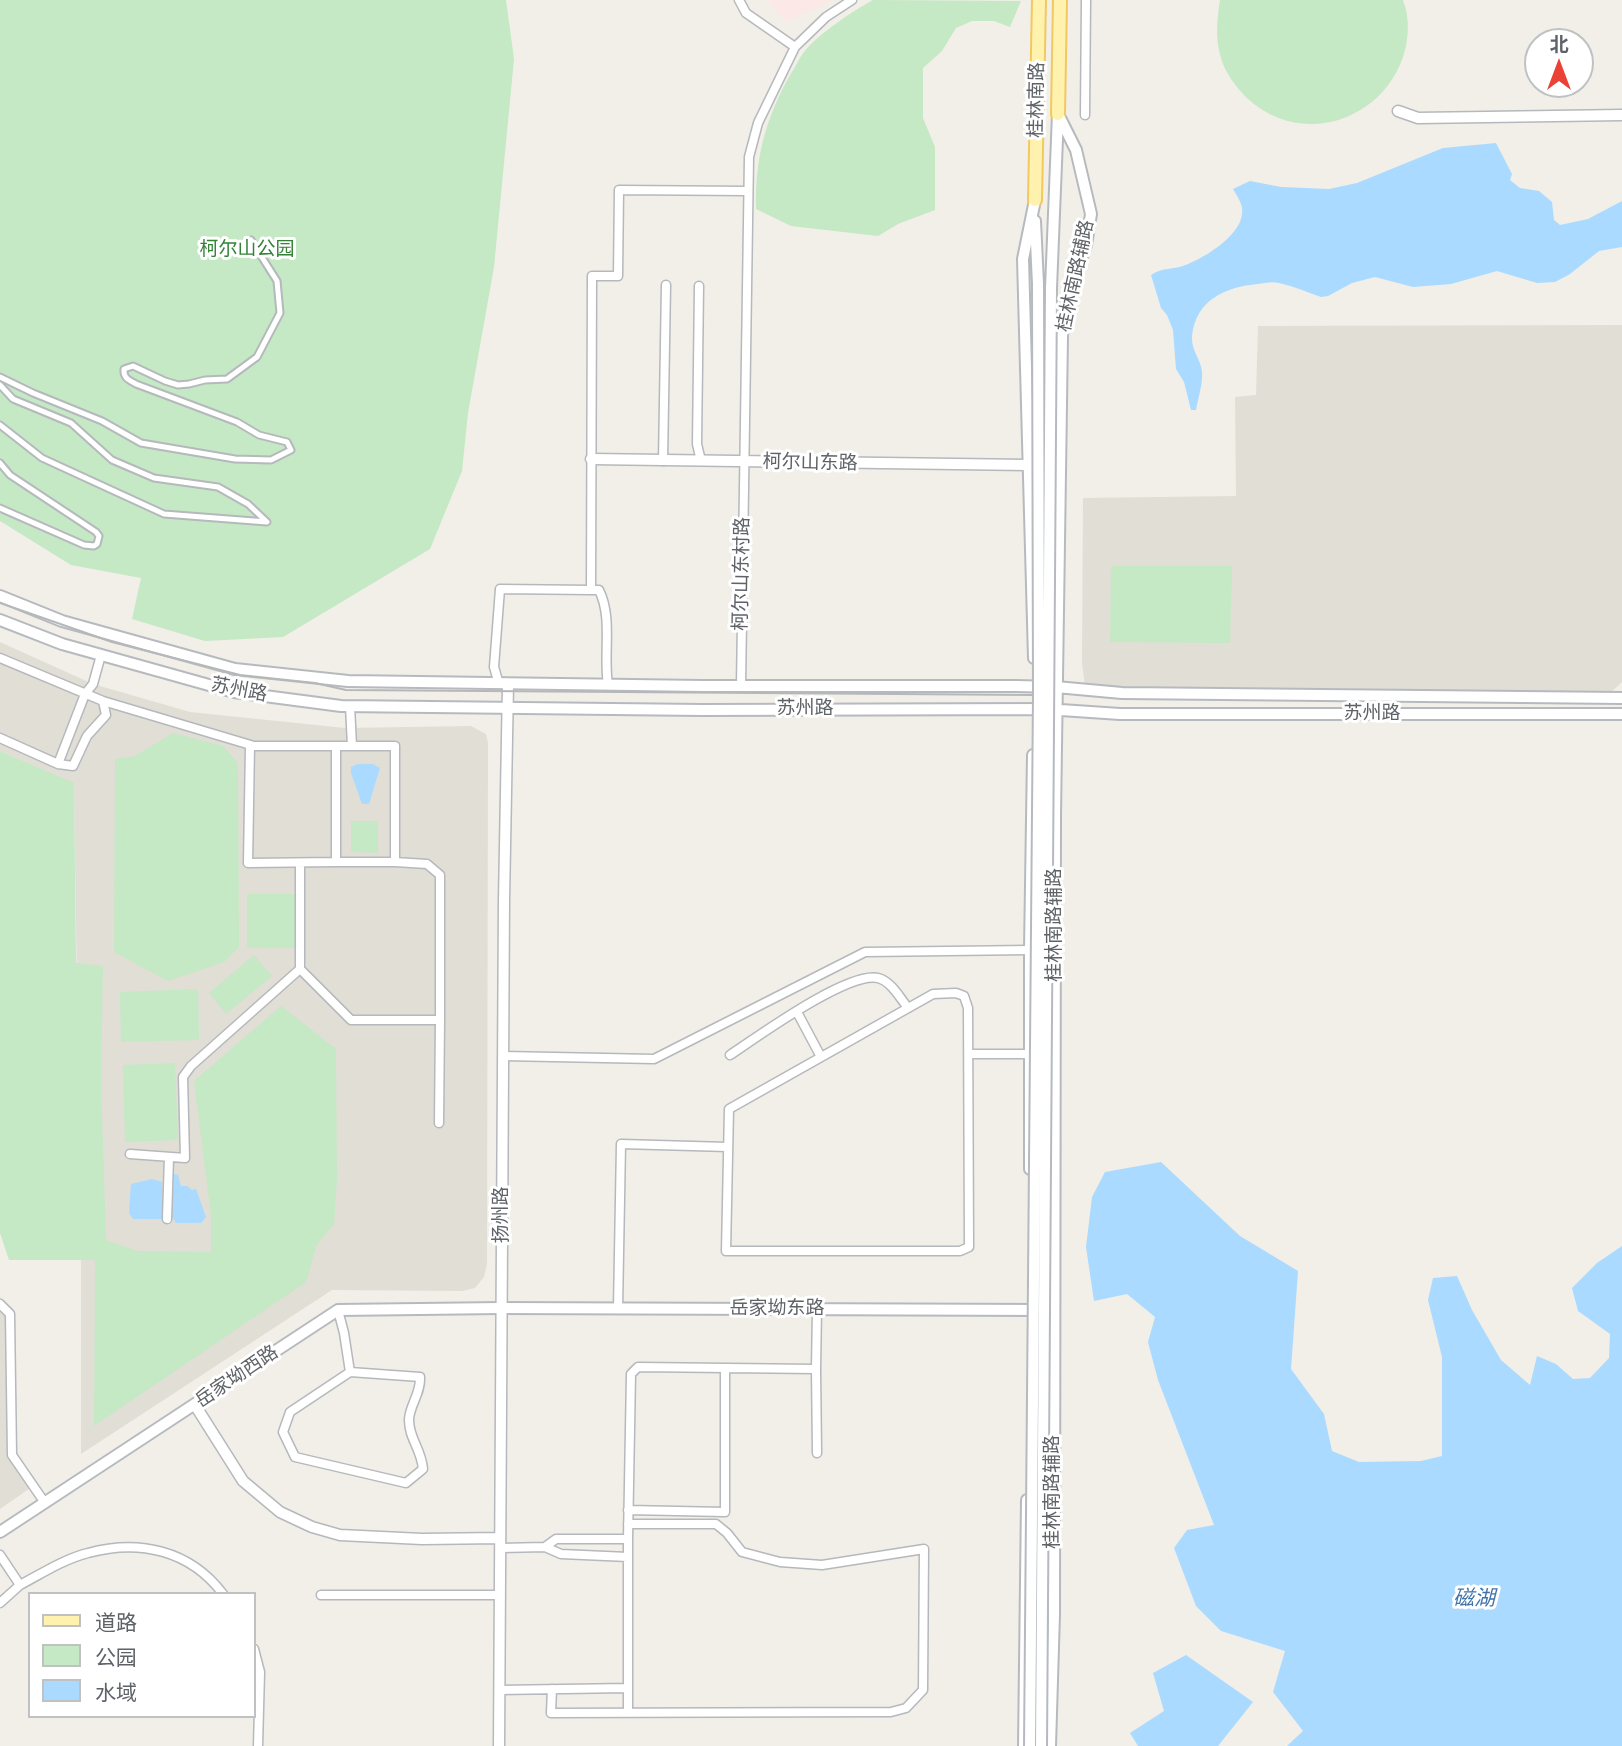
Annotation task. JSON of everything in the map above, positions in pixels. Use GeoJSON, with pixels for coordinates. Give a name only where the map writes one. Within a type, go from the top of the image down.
{"type":"FeatureCollection","features":[{"type":"Feature","properties":{"kind":"main road","name":"桂林南路"},"geometry":{"type":"LineString","coordinates":[[1035,200],[1038,0]]}},
{"type":"Feature","properties":{"kind":"main road","name":"桂林南路"},"geometry":{"type":"LineString","coordinates":[[1058,114],[1060,0]]}},
{"type":"Feature","properties":{"kind":"main road"},"geometry":{"type":"LineString","coordinates":[[1041,1746],[1051,288],[1058,114]]}},
{"type":"Feature","properties":{"kind":"main road","name":"桂林南路辅路"},"geometry":{"type":"LineString","coordinates":[[1050,1746],[1054,1615],[1055,710],[1062,336],[1065,309],[1086,245],[1091,214],[1076,150],[1058,114]]}},
{"type":"Feature","properties":{"kind":"main road"},"geometry":{"type":"LineString","coordinates":[[1030,1746],[1039,695],[1038,284],[1035,200]]}},
{"type":"Feature","properties":{"kind":"main road","name":"桂林南路辅路"},"geometry":{"type":"LineString","coordinates":[[1024,1746],[1034,687],[1023,259],[1035,200]]}},
{"type":"Feature","properties":{"kind":"main road","name":"苏州路"},"geometry":{"type":"LineString","coordinates":[[0,596],[62,621],[235,669],[348,681],[1056,687],[1122,693],[1622,698]]}},
{"type":"Feature","properties":{"kind":"main road","name":"苏州路"},"geometry":{"type":"LineString","coordinates":[[0,620],[62,644],[234,692],[350,706],[1034,709],[1120,715],[1622,714]]}},
{"type":"Feature","properties":{"kind":"main road"},"geometry":{"type":"LineString","coordinates":[[338,1310],[501,1308]]}},
{"type":"Feature","properties":{"kind":"main road","name":"岳家坳东路"},"geometry":{"type":"LineString","coordinates":[[501,1308],[1053,1311]]}},
{"type":"Feature","properties":{"kind":"main road","name":"岳家坳西路"},"geometry":{"type":"LineString","coordinates":[[0,1532],[338,1310]]}},
{"type":"Feature","properties":{"kind":"main road"},"geometry":{"type":"LineString","coordinates":[[1015,1746],[1020,1732],[1024,1699]]}},
{"type":"Feature","properties":{"kind":"street"},"geometry":{"type":"LineString","coordinates":[[739,0],[747,13],[795,47],[826,17],[852,0]]}},
{"type":"Feature","properties":{"kind":"street"},"geometry":{"type":"LineString","coordinates":[[1085,115],[1086,0]]}},
{"type":"Feature","properties":{"kind":"street","name":"柯尔山东村路"},"geometry":{"type":"LineString","coordinates":[[741,686],[749,156],[755,131],[795,47]]}},
{"type":"Feature","properties":{"kind":"street"},"geometry":{"type":"LineString","coordinates":[[1398,111],[1413,118],[1622,115]]}},
{"type":"Feature","properties":{"kind":"street"},"geometry":{"type":"LineString","coordinates":[[591,590],[592,276],[618,276],[619,190],[747,191]]}},
{"type":"Feature","properties":{"kind":"street"},"geometry":{"type":"LineString","coordinates":[[0,377],[102,421],[141,443],[221,458],[271,460],[285,455],[291,450],[287,442],[259,435],[237,422],[136,384],[126,378],[124,373],[124,369],[133,366],[165,381],[189,384],[227,379],[257,357],[279,313],[277,281],[251,240]]}},
{"type":"Feature","properties":{"kind":"street"},"geometry":{"type":"LineString","coordinates":[[663,461],[666,285]]}},
{"type":"Feature","properties":{"kind":"street"},"geometry":{"type":"LineString","coordinates":[[699,286],[697,444],[701,461]]}},
{"type":"Feature","properties":{"kind":"street"},"geometry":{"type":"LineString","coordinates":[[0,385],[13,399],[71,424],[112,460],[154,478],[218,487],[248,504],[267,522],[164,514],[42,458],[0,425]]}},
{"type":"Feature","properties":{"kind":"street","name":"柯尔山东路"},"geometry":{"type":"LineString","coordinates":[[591,459],[1028,465]]}},
{"type":"Feature","properties":{"kind":"street"},"geometry":{"type":"LineString","coordinates":[[0,463],[10,475],[96,532],[99,536],[97,544],[84,545],[0,508]]}},
{"type":"Feature","properties":{"kind":"street"},"geometry":{"type":"LineString","coordinates":[[504,684],[494,667],[500,589],[599,590],[606,603],[605,670],[608,685]]}},
{"type":"Feature","properties":{"kind":"street"},"geometry":{"type":"LineString","coordinates":[[58,764],[85,694],[93,684],[101,655]]}},
{"type":"Feature","properties":{"kind":"street"},"geometry":{"type":"LineString","coordinates":[[0,658],[103,701],[250,745],[395,746],[396,862]]}},
{"type":"Feature","properties":{"kind":"street","name":"扬州路"},"geometry":{"type":"LineString","coordinates":[[499,1746],[508,708],[504,684]]}},
{"type":"Feature","properties":{"kind":"street"},"geometry":{"type":"LineString","coordinates":[[0,738],[58,764],[73,766],[87,736],[106,715],[103,701]]}},
{"type":"Feature","properties":{"kind":"street"},"geometry":{"type":"LineString","coordinates":[[350,706],[352,746]]}},
{"type":"Feature","properties":{"kind":"street"},"geometry":{"type":"LineString","coordinates":[[250,745],[248,863],[396,862],[427,864],[440,875],[439,1123]]}},
{"type":"Feature","properties":{"kind":"street"},"geometry":{"type":"LineString","coordinates":[[335,746],[336,862]]}},
{"type":"Feature","properties":{"kind":"street"},"geometry":{"type":"LineString","coordinates":[[300,863],[300,969],[351,1020],[440,1020]]}},
{"type":"Feature","properties":{"kind":"street"},"geometry":{"type":"LineString","coordinates":[[503,1056],[654,1059],[866,952],[1030,950]]}},
{"type":"Feature","properties":{"kind":"street"},"geometry":{"type":"LineString","coordinates":[[130,1154],[186,1158],[183,1077],[191,1066],[300,969]]}},
{"type":"Feature","properties":{"kind":"street"},"geometry":{"type":"LineString","coordinates":[[730,1055],[836,989],[864,978],[879,978],[892,987],[908,1008]]}},
{"type":"Feature","properties":{"kind":"street"},"geometry":{"type":"LineString","coordinates":[[956,993],[964,996],[968,1008],[969,1054],[969,1247],[960,1251],[726,1251],[729,1109],[933,994],[956,993]]}},
{"type":"Feature","properties":{"kind":"street"},"geometry":{"type":"LineString","coordinates":[[797,1012],[821,1057]]}},
{"type":"Feature","properties":{"kind":"street"},"geometry":{"type":"LineString","coordinates":[[969,1054],[1030,1054]]}},
{"type":"Feature","properties":{"kind":"street"},"geometry":{"type":"LineString","coordinates":[[618,1308],[621,1144],[728,1147]]}},
{"type":"Feature","properties":{"kind":"street"},"geometry":{"type":"LineString","coordinates":[[167,1219],[169,1157]]}},
{"type":"Feature","properties":{"kind":"street"},"geometry":{"type":"LineString","coordinates":[[0,1304],[10,1314],[12,1455],[45,1503]]}},
{"type":"Feature","properties":{"kind":"street"},"geometry":{"type":"LineString","coordinates":[[817,1309],[817,1453]]}},
{"type":"Feature","properties":{"kind":"street"},"geometry":{"type":"LineString","coordinates":[[338,1310],[350,1372]]}},
{"type":"Feature","properties":{"kind":"street"},"geometry":{"type":"LineString","coordinates":[[628,1713],[631,1374],[638,1367],[816,1369]]}},
{"type":"Feature","properties":{"kind":"street"},"geometry":{"type":"LineString","coordinates":[[725,1368],[727,1533]]}},
{"type":"Feature","properties":{"kind":"street"},"geometry":{"type":"LineString","coordinates":[[0,1378],[11,1370]]}},
{"type":"Feature","properties":{"kind":"street"},"geometry":{"type":"LineString","coordinates":[[350,1372],[420,1377],[420,1388],[408,1417],[410,1434],[422,1454],[423,1469],[406,1483],[295,1457],[283,1432],[290,1412],[350,1372]]}},
{"type":"Feature","properties":{"kind":"street"},"geometry":{"type":"LineString","coordinates":[[195,1405],[243,1481],[279,1512],[312,1527],[340,1535],[500,1543],[545,1547],[561,1554],[628,1557]]}},
{"type":"Feature","properties":{"kind":"street"},"geometry":{"type":"LineString","coordinates":[[628,1510],[725,1512]]}},
{"type":"Feature","properties":{"kind":"street"},"geometry":{"type":"LineString","coordinates":[[552,1689],[551,1713],[891,1712],[906,1708],[923,1690],[924,1549],[822,1565],[780,1562],[742,1552],[716,1524],[628,1524]]}},
{"type":"Feature","properties":{"kind":"street"},"geometry":{"type":"LineString","coordinates":[[545,1547],[556,1539],[628,1539]]}},
{"type":"Feature","properties":{"kind":"street"},"geometry":{"type":"LineString","coordinates":[[0,1603],[20,1585],[86,1553],[143,1546],[167,1553],[198,1568],[221,1592]]}},
{"type":"Feature","properties":{"kind":"street"},"geometry":{"type":"LineString","coordinates":[[0,1555],[20,1585]]}},
{"type":"Feature","properties":{"kind":"street"},"geometry":{"type":"LineString","coordinates":[[321,1595],[500,1595]]}},
{"type":"Feature","properties":{"kind":"street"},"geometry":{"type":"LineString","coordinates":[[256,1657],[260,1672],[258,1746]]}},
{"type":"Feature","properties":{"kind":"street"},"geometry":{"type":"LineString","coordinates":[[499,1690],[628,1688]]}},
{"type":"Feature","properties":{"kind":"shaded area"},"geometry":{"type":"Polygon","coordinates":[[[768,0],[833,0],[786,22],[768,0]]]}},
{"type":"Feature","properties":{"kind":"shaded area"},"geometry":{"type":"Polygon","coordinates":[[[1622,325],[1622,682],[1607,696],[1228,693],[1085,686],[1082,663],[1083,498],[1236,496],[1235,397],[1256,395],[1258,326],[1622,325]]]}},
{"type":"Feature","properties":{"kind":"shaded area"},"geometry":{"type":"Polygon","coordinates":[[[0,642],[93,684],[190,712],[345,728],[471,726],[486,734],[488,743],[487,1264],[484,1277],[475,1288],[463,1291],[332,1290],[81,1454],[74,784],[0,751],[0,642]]]}},
{"type":"Feature","properties":{"kind":"shaded area"},"geometry":{"type":"Polygon","coordinates":[[[0,1297],[12,1311],[15,1453],[36,1484],[0,1509],[0,1297]]]}},
{"type":"Feature","properties":{"kind":"green space","name":"柯尔山公园"},"geometry":{"type":"Polygon","coordinates":[[[0,0],[506,0],[514,59],[494,267],[468,413],[462,471],[430,549],[283,637],[205,641],[132,619],[141,578],[71,565],[0,521],[0,0]]]}},
{"type":"Feature","properties":{"kind":"green space"},"geometry":{"type":"Polygon","coordinates":[[[873,0],[1021,1],[1010,27],[994,21],[972,21],[956,28],[942,51],[923,68],[923,118],[935,147],[935,210],[898,224],[878,236],[791,226],[756,209],[757,173],[768,124],[781,92],[804,52],[836,23],[873,0]]]}},
{"type":"Feature","properties":{"kind":"green space"},"geometry":{"type":"Polygon","coordinates":[[[1220,0],[1403,0],[1408,21],[1403,57],[1392,80],[1376,98],[1357,112],[1336,121],[1313,124],[1290,122],[1268,113],[1247,98],[1228,74],[1218,43],[1220,0]]]}},
{"type":"Feature","properties":{"kind":"green space"},"geometry":{"type":"Polygon","coordinates":[[[1111,566],[1232,566],[1230,643],[1110,642],[1111,566]]]}},
{"type":"Feature","properties":{"kind":"green space"},"geometry":{"type":"Polygon","coordinates":[[[173,733],[223,746],[238,763],[239,947],[224,962],[168,981],[114,952],[115,759],[135,756],[173,733]]]}},
{"type":"Feature","properties":{"kind":"green space"},"geometry":{"type":"Polygon","coordinates":[[[0,751],[74,783],[76,963],[103,966],[101,1081],[106,1240],[137,1251],[211,1252],[211,1216],[194,1081],[281,1006],[336,1049],[337,1179],[334,1224],[316,1246],[306,1282],[94,1426],[95,1260],[9,1260],[0,1233],[0,751]]]}},
{"type":"Feature","properties":{"kind":"green space"},"geometry":{"type":"Polygon","coordinates":[[[351,821],[378,821],[378,853],[351,852],[351,821]]]}},
{"type":"Feature","properties":{"kind":"green space"},"geometry":{"type":"Polygon","coordinates":[[[247,894],[298,894],[297,948],[247,948],[247,894]]]}},
{"type":"Feature","properties":{"kind":"green space"},"geometry":{"type":"Polygon","coordinates":[[[254,955],[272,976],[226,1014],[209,993],[254,955]]]}},
{"type":"Feature","properties":{"kind":"green space"},"geometry":{"type":"Polygon","coordinates":[[[198,989],[199,1040],[121,1042],[120,992],[198,989]]]}},
{"type":"Feature","properties":{"kind":"green space"},"geometry":{"type":"Polygon","coordinates":[[[175,1063],[178,1140],[125,1142],[123,1065],[175,1063]]]}},
{"type":"Feature","properties":{"kind":"water"},"geometry":{"type":"Polygon","coordinates":[[[1496,143],[1512,174],[1510,180],[1520,188],[1539,191],[1552,202],[1554,220],[1560,225],[1588,219],[1622,201],[1622,247],[1599,251],[1555,282],[1537,283],[1497,271],[1451,284],[1413,287],[1375,277],[1352,283],[1321,297],[1274,282],[1234,288],[1206,305],[1195,324],[1192,341],[1202,377],[1196,410],[1191,410],[1184,382],[1176,369],[1173,330],[1161,308],[1151,275],[1183,266],[1225,241],[1239,223],[1242,214],[1241,204],[1233,189],[1250,181],[1281,187],[1329,189],[1357,183],[1443,148],[1496,143]]]}},
{"type":"Feature","properties":{"kind":"water"},"geometry":{"type":"Polygon","coordinates":[[[373,764],[380,768],[369,804],[362,804],[351,773],[351,767],[373,764]]]}},
{"type":"Feature","properties":{"kind":"water","name":"磁湖"},"geometry":{"type":"Polygon","coordinates":[[[1161,1162],[1240,1236],[1298,1271],[1291,1369],[1324,1414],[1332,1451],[1359,1462],[1421,1461],[1442,1456],[1442,1357],[1428,1300],[1433,1278],[1457,1276],[1472,1310],[1501,1360],[1530,1385],[1537,1356],[1556,1364],[1573,1379],[1590,1378],[1609,1358],[1610,1334],[1578,1311],[1572,1288],[1597,1263],[1622,1246],[1622,1746],[1287,1746],[1303,1731],[1273,1692],[1285,1651],[1221,1631],[1196,1606],[1174,1548],[1187,1530],[1214,1525],[1158,1380],[1148,1342],[1155,1317],[1127,1294],[1094,1301],[1086,1247],[1092,1197],[1105,1172],[1161,1162]]]}},
{"type":"Feature","properties":{"kind":"water"},"geometry":{"type":"Polygon","coordinates":[[[174,1174],[178,1175],[181,1186],[196,1189],[206,1217],[201,1223],[176,1223],[172,1216],[174,1174]]]}},
{"type":"Feature","properties":{"kind":"water"},"geometry":{"type":"Polygon","coordinates":[[[152,1179],[162,1182],[163,1215],[161,1219],[133,1219],[129,1213],[131,1184],[152,1179]]]}},
{"type":"Feature","properties":{"kind":"water"},"geometry":{"type":"Polygon","coordinates":[[[1186,1655],[1253,1702],[1218,1746],[1138,1746],[1130,1733],[1164,1711],[1153,1673],[1186,1655]]]}},
{"type":"Feature","properties":{"kind":"tram line"},"geometry":{"type":"LineString","coordinates":[[0,603],[112,642],[240,675],[315,683],[346,690],[1034,695],[1043,698],[1047,719],[1040,1746]]}}]}
